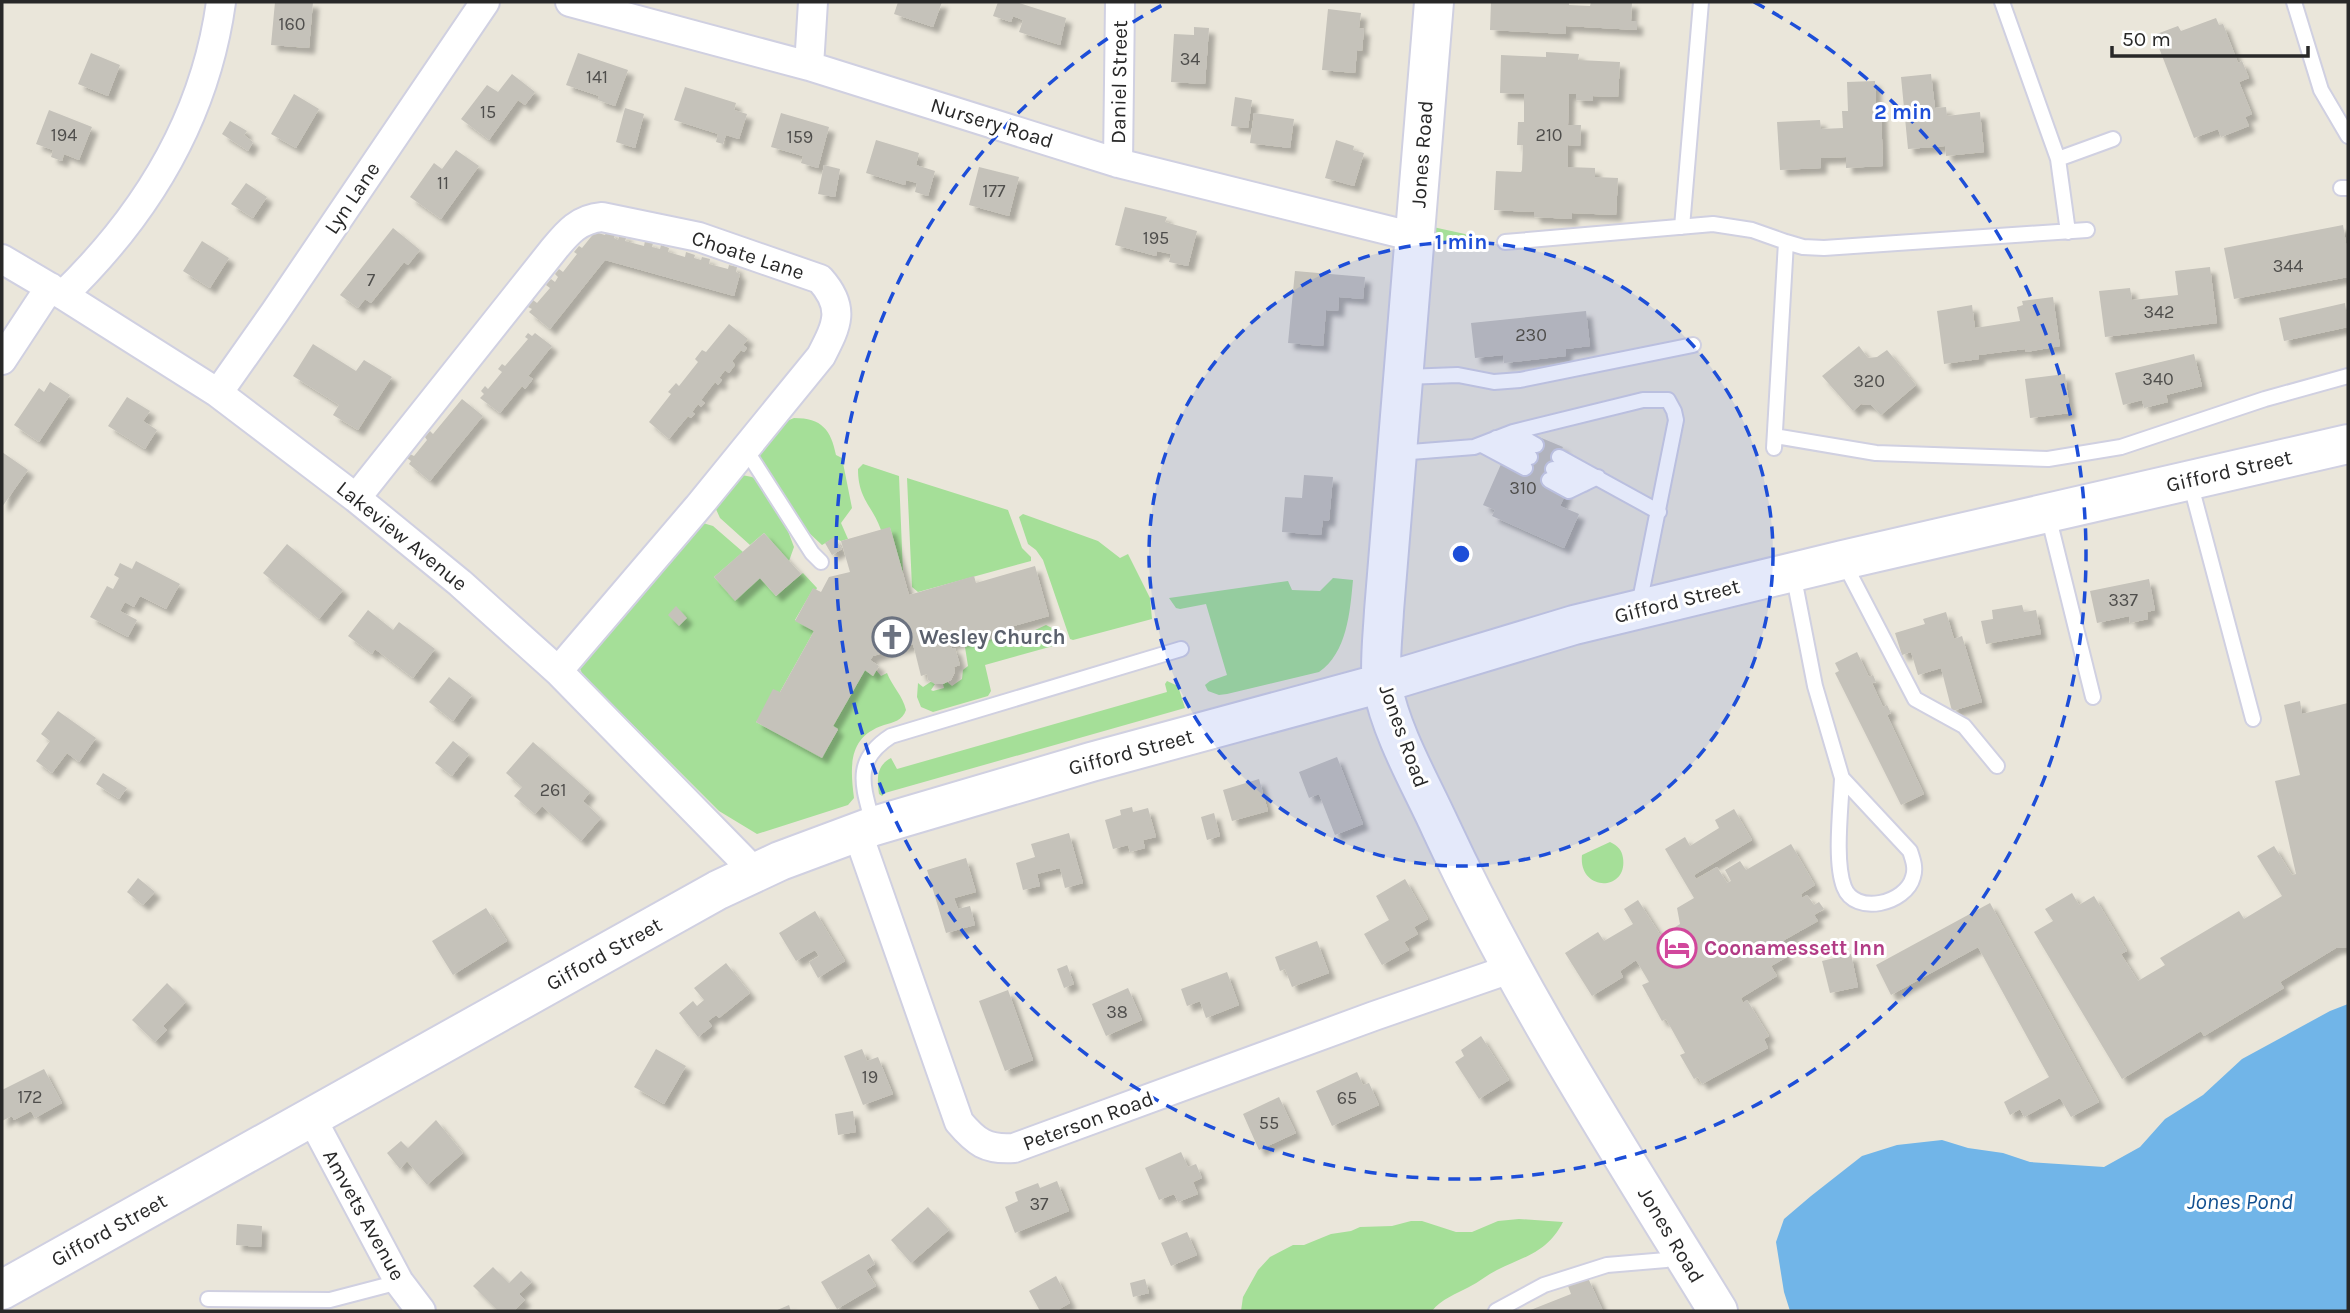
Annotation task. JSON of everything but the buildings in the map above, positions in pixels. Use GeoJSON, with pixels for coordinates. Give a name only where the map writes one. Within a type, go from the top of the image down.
{"type":"FeatureCollection","features":[{"type":"Feature","properties":{"kind":"main road","name":"Jones Road"},"geometry":{"type":"LineString","coordinates":[[1434,2],[1384,611],[1382,683],[1404,749],[1455,858],[1513,968],[1593,1108],[1718,1311]]}},
{"type":"Feature","properties":{"kind":"main road","name":"Gifford Street"},"geometry":{"type":"LineString","coordinates":[[2,1290],[755,872],[865,828],[1091,762],[1382,683],[1574,625],[2348,444]]}},
{"type":"Feature","properties":{"kind":"street"},"geometry":{"type":"LineString","coordinates":[[2,360],[57,291],[88,270],[122,229],[167,163],[198,99],[211,57],[221,2]]}},
{"type":"Feature","properties":{"kind":"street","name":"Lyn Lane"},"geometry":{"type":"LineString","coordinates":[[218,393],[485,2]]}},
{"type":"Feature","properties":{"kind":"street","name":"Nursery Road"},"geometry":{"type":"LineString","coordinates":[[570,2],[809,66],[1118,163],[1415,237]]}},
{"type":"Feature","properties":{"kind":"street"},"geometry":{"type":"LineString","coordinates":[[809,66],[813,2]]}},
{"type":"Feature","properties":{"kind":"street","name":"Daniel Street"},"geometry":{"type":"LineString","coordinates":[[1118,163],[1120,2]]}},
{"type":"Feature","properties":{"kind":"street","name":"Choate Lane"},"geometry":{"type":"LineString","coordinates":[[356,498],[560,241],[577,224],[589,218],[602,217],[699,237],[820,279],[831,292],[837,307],[835,323],[821,356],[746,450],[558,671]]}},
{"type":"Feature","properties":{"kind":"street","name":"Lakeview Avenue"},"geometry":{"type":"LineString","coordinates":[[2,259],[218,393],[356,498],[460,583],[558,671],[755,872]]}},
{"type":"Feature","properties":{"kind":"street","name":"Peterson Road"},"geometry":{"type":"LineString","coordinates":[[865,828],[959,1122],[976,1142],[1001,1149],[1014,1148],[1362,1020],[1513,968]]}},
{"type":"Feature","properties":{"kind":"street","name":"Amvets Avenue"},"geometry":{"type":"LineString","coordinates":[[311,1117],[399,1282],[421,1311]]}},
{"type":"Feature","properties":{"kind":"lane"},"geometry":{"type":"LineString","coordinates":[[1682,227],[1701,2]]}},
{"type":"Feature","properties":{"kind":"lane"},"geometry":{"type":"LineString","coordinates":[[2001,2],[2059,159],[2068,232]]}},
{"type":"Feature","properties":{"kind":"lane"},"geometry":{"type":"LineString","coordinates":[[2294,2],[2321,90],[2347,132]]}},
{"type":"Feature","properties":{"kind":"lane"},"geometry":{"type":"LineString","coordinates":[[2059,159],[2113,139]]}},
{"type":"Feature","properties":{"kind":"lane"},"geometry":{"type":"LineString","coordinates":[[1505,242],[1713,224],[1752,230],[1803,247],[1824,248],[2087,230]]}},
{"type":"Feature","properties":{"kind":"lane"},"geometry":{"type":"LineString","coordinates":[[1786,242],[1775,442],[1876,453],[2048,459],[2121,447],[2265,399],[2348,376]]}},
{"type":"Feature","properties":{"kind":"lane"},"geometry":{"type":"LineString","coordinates":[[1403,377],[1458,375],[1494,382],[1520,380],[1693,345]]}},
{"type":"Feature","properties":{"kind":"lane"},"geometry":{"type":"LineString","coordinates":[[1397,453],[1489,442],[1513,432],[1643,400],[1668,400],[1676,420],[1638,611]]}},
{"type":"Feature","properties":{"kind":"lane"},"geometry":{"type":"LineString","coordinates":[[1489,442],[1530,457],[1513,432]]}},
{"type":"Feature","properties":{"kind":"lane"},"geometry":{"type":"LineString","coordinates":[[746,450],[821,562]]}},
{"type":"Feature","properties":{"kind":"lane"},"geometry":{"type":"LineString","coordinates":[[1591,481],[1569,491],[1553,469],[1591,481],[1660,509]]}},
{"type":"Feature","properties":{"kind":"lane"},"geometry":{"type":"LineString","coordinates":[[2190,480],[2253,719]]}},
{"type":"Feature","properties":{"kind":"lane"},"geometry":{"type":"LineString","coordinates":[[2048,513],[2093,697]]}},
{"type":"Feature","properties":{"kind":"lane"},"geometry":{"type":"LineString","coordinates":[[1843,560],[1915,699],[1964,726],[1997,766]]}},
{"type":"Feature","properties":{"kind":"lane"},"geometry":{"type":"LineString","coordinates":[[1793,572],[1815,686],[1842,778],[1839,856],[1841,879],[1845,891],[1857,901],[1869,905],[1883,903],[1897,895],[1913,880],[1914,865],[1910,851],[1842,778]]}},
{"type":"Feature","properties":{"kind":"lane"},"geometry":{"type":"LineString","coordinates":[[865,828],[864,772],[876,746],[891,736],[1181,649]]}},
{"type":"Feature","properties":{"kind":"lane"},"geometry":{"type":"LineString","coordinates":[[1496,1311],[1544,1285],[1607,1265],[1666,1260]]}},
{"type":"Feature","properties":{"kind":"lane"},"geometry":{"type":"LineString","coordinates":[[208,1299],[330,1300],[399,1282]]}},
{"type":"Feature","properties":{"kind":"green space"},"geometry":{"type":"Polygon","coordinates":[[[1433,227],[1465,234],[1471,239],[1433,245],[1433,227]]]}},
{"type":"Feature","properties":{"kind":"green space"},"geometry":{"type":"Polygon","coordinates":[[[794,418],[812,420],[824,427],[836,455],[842,458],[852,508],[841,523],[848,539],[841,541],[834,538],[822,545],[807,531],[760,457],[759,451],[782,423],[794,418]]]}},
{"type":"Feature","properties":{"kind":"green space"},"geometry":{"type":"Polygon","coordinates":[[[863,464],[899,476],[903,573],[890,528],[881,530],[860,488],[858,469],[863,464]]]}},
{"type":"Feature","properties":{"kind":"green space"},"geometry":{"type":"Polygon","coordinates":[[[742,475],[758,481],[786,526],[794,547],[789,561],[764,533],[750,545],[720,518],[715,507],[742,475]]]}},
{"type":"Feature","properties":{"kind":"green space"},"geometry":{"type":"Polygon","coordinates":[[[907,478],[1008,510],[1022,548],[1031,557],[1031,561],[918,592],[912,587],[907,478]]]}},
{"type":"Feature","properties":{"kind":"green space"},"geometry":{"type":"Polygon","coordinates":[[[1023,514],[1098,541],[1120,558],[1128,554],[1150,598],[1152,619],[1070,639],[1043,560],[1028,544],[1019,517],[1023,514]]]}},
{"type":"Feature","properties":{"kind":"green space"},"geometry":{"type":"Polygon","coordinates":[[[703,523],[713,526],[743,552],[714,577],[735,600],[760,578],[776,596],[803,573],[817,588],[813,589],[795,620],[814,631],[780,692],[756,722],[822,757],[838,730],[833,726],[865,670],[873,676],[876,670],[881,676],[887,673],[902,700],[906,710],[902,717],[872,730],[858,745],[852,764],[854,798],[848,805],[757,834],[719,811],[583,675],[580,669],[582,661],[703,523]]]}},
{"type":"Feature","properties":{"kind":"green space"},"geometry":{"type":"Polygon","coordinates":[[[1333,578],[1353,580],[1345,631],[1336,654],[1328,664],[1319,672],[1227,694],[1219,695],[1208,691],[1205,685],[1227,675],[1206,604],[1180,609],[1176,608],[1169,598],[1288,581],[1292,590],[1320,591],[1333,578]]]}},
{"type":"Feature","properties":{"kind":"green space"},"geometry":{"type":"Polygon","coordinates":[[[1046,625],[1052,628],[1056,626],[1064,643],[985,665],[991,691],[988,696],[933,712],[921,707],[917,697],[918,683],[923,687],[932,681],[935,684],[931,690],[933,691],[944,688],[943,684],[947,682],[952,686],[962,679],[963,670],[968,666],[965,647],[1003,636],[1022,636],[1046,625]]]}},
{"type":"Feature","properties":{"kind":"green space"},"geometry":{"type":"Polygon","coordinates":[[[1167,681],[1178,686],[1185,708],[882,796],[879,794],[880,769],[891,758],[897,769],[1167,692],[1167,681]]]}},
{"type":"Feature","properties":{"kind":"green space"},"geometry":{"type":"Polygon","coordinates":[[[1610,842],[1622,853],[1623,869],[1611,882],[1595,881],[1587,876],[1582,855],[1610,842]]]}},
{"type":"Feature","properties":{"kind":"green space"},"geometry":{"type":"Polygon","coordinates":[[[1519,1219],[1563,1222],[1550,1241],[1542,1247],[1449,1297],[1432,1311],[1241,1311],[1243,1297],[1258,1270],[1270,1257],[1293,1245],[1304,1245],[1331,1234],[1360,1227],[1392,1226],[1411,1221],[1422,1221],[1456,1232],[1472,1232],[1498,1221],[1519,1219]]]}},
{"type":"Feature","properties":{"kind":"water","name":"Jones Pond"},"geometry":{"type":"Polygon","coordinates":[[[2348,1004],[2348,1311],[1790,1311],[1784,1292],[1776,1242],[1784,1219],[1862,1156],[1897,1145],[1942,1140],[1968,1148],[2003,1153],[2030,1162],[2104,1167],[2140,1147],[2165,1119],[2203,1095],[2242,1059],[2348,1004]]]}},
{"type":"Feature","properties":{"kind":"place","name":"Wesley Church"},"geometry":{"type":"Point","coordinates":[892,637]}},
{"type":"Feature","properties":{"kind":"place","name":"Coonamessett Inn"},"geometry":{"type":"Point","coordinates":[1677,948]}}]}
